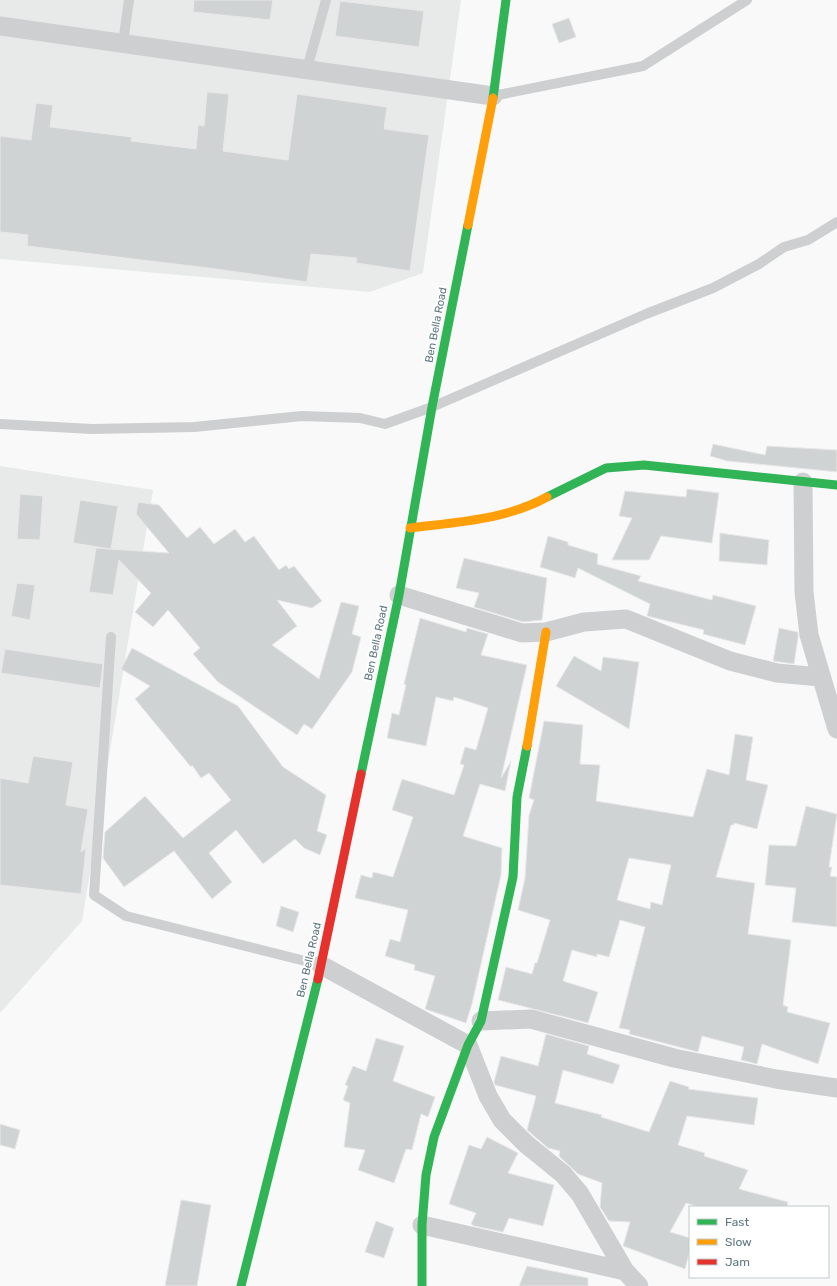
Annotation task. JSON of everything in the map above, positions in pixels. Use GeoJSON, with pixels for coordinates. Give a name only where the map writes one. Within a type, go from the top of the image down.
{"type":"FeatureCollection","features":[{"type":"Feature","properties":{"kind":"main road","name":"Ben Bella Road"},"geometry":{"type":"LineString","coordinates":[[241,1286],[321,965],[399,595],[432,407],[493,96],[506,0]]}},
{"type":"Feature","properties":{"kind":"main road"},"geometry":{"type":"LineString","coordinates":[[410,528],[502,515],[533,505],[569,485],[606,468],[644,465],[837,485]]}},
{"type":"Feature","properties":{"kind":"main road"},"geometry":{"type":"LineString","coordinates":[[422,1286],[422,1226],[426,1175],[434,1137],[468,1045],[481,1021],[513,877],[517,797],[534,708],[546,632]]}},
{"type":"Feature","properties":{"kind":"street"},"geometry":{"type":"LineString","coordinates":[[0,26],[493,96]]}},
{"type":"Feature","properties":{"kind":"street"},"geometry":{"type":"LineString","coordinates":[[802,482],[804,592],[809,635],[820,677],[837,729]]}},
{"type":"Feature","properties":{"kind":"street"},"geometry":{"type":"LineString","coordinates":[[399,595],[522,634],[546,632],[584,622],[626,619],[730,661],[777,673],[820,677]]}},
{"type":"Feature","properties":{"kind":"street"},"geometry":{"type":"LineString","coordinates":[[321,965],[468,1045],[488,1096],[502,1120],[526,1144],[562,1174],[580,1194],[624,1271],[639,1286]]}},
{"type":"Feature","properties":{"kind":"street"},"geometry":{"type":"LineString","coordinates":[[481,1021],[531,1019],[674,1058],[776,1079],[837,1088]]}},
{"type":"Feature","properties":{"kind":"street"},"geometry":{"type":"LineString","coordinates":[[422,1226],[624,1271]]}},
{"type":"Feature","properties":{"kind":"lane"},"geometry":{"type":"LineString","coordinates":[[123,43],[129,0]]}},
{"type":"Feature","properties":{"kind":"lane"},"geometry":{"type":"LineString","coordinates":[[307,70],[326,0]]}},
{"type":"Feature","properties":{"kind":"lane"},"geometry":{"type":"LineString","coordinates":[[493,96],[643,66],[747,0]]}},
{"type":"Feature","properties":{"kind":"lane"},"geometry":{"type":"LineString","coordinates":[[0,424],[92,429],[194,427],[302,416],[360,418],[385,424],[432,407],[646,314],[713,288],[759,264],[784,247],[808,240],[837,222]]}},
{"type":"Feature","properties":{"kind":"lane"},"geometry":{"type":"LineString","coordinates":[[111,637],[94,895],[126,916],[321,965]]}},
{"type":"Feature","properties":{"kind":"shaded area"},"geometry":{"type":"Polygon","coordinates":[[[0,0],[461,0],[423,273],[370,292],[0,259],[0,0]]]}},
{"type":"Feature","properties":{"kind":"shaded area"},"geometry":{"type":"Polygon","coordinates":[[[0,466],[153,490],[82,921],[0,1013],[0,466]]]}},
{"type":"Feature","properties":{"kind":"building"},"geometry":{"type":"Polygon","coordinates":[[[194,0],[273,0],[270,20],[193,12],[194,0]]]}},
{"type":"Feature","properties":{"kind":"building"},"geometry":{"type":"Polygon","coordinates":[[[340,1],[424,11],[419,47],[335,36],[340,1]]]}},
{"type":"Feature","properties":{"kind":"building"},"geometry":{"type":"Polygon","coordinates":[[[569,18],[576,37],[559,43],[552,24],[569,18]]]}},
{"type":"Feature","properties":{"kind":"building"},"geometry":{"type":"Polygon","coordinates":[[[207,92],[229,94],[223,151],[288,160],[297,94],[387,107],[384,129],[429,135],[410,271],[356,263],[357,258],[311,254],[307,282],[216,269],[27,246],[28,235],[0,232],[0,136],[31,140],[36,103],[53,105],[50,127],[132,137],[131,141],[196,149],[198,125],[204,126],[207,92]]]}},
{"type":"Feature","properties":{"kind":"building"},"geometry":{"type":"Polygon","coordinates":[[[713,444],[765,455],[767,446],[837,450],[837,472],[727,461],[710,456],[713,444]]]}},
{"type":"Feature","properties":{"kind":"building"},"geometry":{"type":"Polygon","coordinates":[[[687,489],[719,493],[712,543],[661,536],[649,560],[612,560],[632,518],[619,516],[625,491],[686,497],[687,489]]]}},
{"type":"Feature","properties":{"kind":"building"},"geometry":{"type":"Polygon","coordinates":[[[20,494],[43,496],[40,540],[17,539],[20,494]]]}},
{"type":"Feature","properties":{"kind":"building"},"geometry":{"type":"Polygon","coordinates":[[[80,500],[118,506],[111,549],[73,543],[80,500]]]}},
{"type":"Feature","properties":{"kind":"building"},"geometry":{"type":"Polygon","coordinates":[[[138,502],[159,505],[187,538],[200,527],[214,544],[235,529],[245,542],[254,536],[279,570],[286,565],[289,569],[294,566],[322,601],[312,608],[277,600],[297,626],[272,645],[319,679],[341,602],[359,606],[352,634],[361,637],[352,672],[312,729],[304,724],[297,735],[218,682],[193,654],[200,648],[168,610],[153,627],[135,612],[151,593],[119,560],[113,595],[89,592],[96,548],[169,553],[136,514],[138,502]]]}},
{"type":"Feature","properties":{"kind":"building"},"geometry":{"type":"Polygon","coordinates":[[[720,533],[769,540],[767,565],[719,561],[720,533]]]}},
{"type":"Feature","properties":{"kind":"building"},"geometry":{"type":"Polygon","coordinates":[[[548,536],[568,542],[568,545],[598,554],[597,564],[641,576],[638,581],[712,600],[713,595],[756,606],[745,645],[703,634],[704,630],[647,616],[650,604],[578,568],[575,578],[540,567],[548,536]]]}},
{"type":"Feature","properties":{"kind":"building"},"geometry":{"type":"Polygon","coordinates":[[[464,558],[547,578],[542,620],[523,622],[474,607],[479,593],[456,588],[464,558]]]}},
{"type":"Feature","properties":{"kind":"building"},"geometry":{"type":"Polygon","coordinates":[[[17,583],[35,585],[30,620],[11,616],[17,583]]]}},
{"type":"Feature","properties":{"kind":"building"},"geometry":{"type":"Polygon","coordinates":[[[420,618],[466,632],[467,628],[488,634],[481,655],[527,665],[501,778],[511,761],[505,791],[480,784],[463,836],[502,848],[501,875],[472,1004],[466,1023],[425,1009],[435,976],[414,970],[415,965],[385,956],[390,939],[400,942],[408,910],[355,898],[361,875],[372,878],[373,872],[393,877],[413,817],[392,810],[402,779],[454,795],[464,765],[460,764],[465,747],[476,750],[488,708],[454,697],[453,701],[436,697],[426,746],[387,738],[392,713],[399,715],[406,685],[404,684],[420,618]]]}},
{"type":"Feature","properties":{"kind":"building"},"geometry":{"type":"Polygon","coordinates":[[[779,628],[798,632],[794,664],[773,661],[779,628]]]}},
{"type":"Feature","properties":{"kind":"building"},"geometry":{"type":"Polygon","coordinates":[[[132,648],[238,706],[283,767],[326,795],[317,831],[327,835],[320,855],[304,848],[295,839],[263,864],[236,830],[209,853],[232,882],[212,899],[174,851],[124,887],[103,858],[105,832],[145,796],[183,838],[231,800],[209,773],[201,778],[192,765],[191,767],[135,699],[150,686],[121,669],[132,648]]]}},
{"type":"Feature","properties":{"kind":"building"},"geometry":{"type":"Polygon","coordinates":[[[5,649],[103,664],[100,688],[1,673],[5,649]]]}},
{"type":"Feature","properties":{"kind":"building"},"geometry":{"type":"Polygon","coordinates":[[[574,656],[601,671],[603,657],[639,662],[629,729],[556,686],[574,656]]]}},
{"type":"Feature","properties":{"kind":"building"},"geometry":{"type":"Polygon","coordinates":[[[544,721],[583,725],[580,764],[600,765],[596,801],[693,817],[707,769],[729,775],[735,734],[753,737],[746,780],[768,785],[757,829],[734,823],[734,825],[731,825],[716,877],[755,883],[748,934],[791,940],[783,1005],[788,1007],[787,1012],[830,1023],[818,1064],[762,1044],[757,1064],[741,1060],[744,1047],[702,1036],[698,1052],[629,1034],[630,1030],[619,1028],[645,927],[620,920],[609,957],[597,954],[597,957],[572,950],[563,981],[598,992],[588,1023],[498,1000],[506,967],[532,974],[535,963],[537,963],[550,920],[518,910],[525,878],[529,815],[534,800],[529,798],[544,721]],[[629,858],[617,900],[650,909],[651,902],[662,905],[671,865],[629,858]]]}},
{"type":"Feature","properties":{"kind":"building"},"geometry":{"type":"Polygon","coordinates":[[[33,756],[73,762],[66,805],[88,809],[81,852],[86,848],[81,894],[0,885],[0,778],[28,783],[33,756]]]}},
{"type":"Feature","properties":{"kind":"building"},"geometry":{"type":"Polygon","coordinates":[[[806,806],[837,814],[829,867],[832,867],[830,876],[837,877],[837,927],[792,922],[796,888],[765,885],[769,845],[796,846],[806,806]]]}},
{"type":"Feature","properties":{"kind":"building"},"geometry":{"type":"Polygon","coordinates":[[[281,906],[299,912],[293,932],[276,926],[281,906]]]}},
{"type":"Feature","properties":{"kind":"building"},"geometry":{"type":"Polygon","coordinates":[[[546,1034],[589,1046],[587,1054],[620,1065],[613,1084],[563,1070],[555,1103],[602,1115],[601,1117],[649,1132],[670,1081],[689,1087],[688,1089],[758,1098],[754,1125],[687,1116],[678,1145],[705,1153],[704,1156],[748,1170],[739,1189],[788,1202],[787,1206],[696,1206],[686,1203],[670,1232],[689,1238],[689,1254],[685,1269],[623,1246],[630,1222],[609,1221],[600,1207],[602,1183],[578,1174],[559,1156],[560,1151],[548,1148],[527,1130],[536,1096],[495,1085],[494,1082],[501,1056],[538,1066],[546,1034]]]}},
{"type":"Feature","properties":{"kind":"building"},"geometry":{"type":"Polygon","coordinates":[[[376,1038],[404,1046],[393,1081],[435,1097],[428,1117],[421,1114],[412,1150],[406,1149],[394,1183],[358,1170],[365,1150],[344,1147],[350,1103],[343,1100],[348,1086],[345,1085],[353,1066],[366,1071],[376,1038]]]}},
{"type":"Feature","properties":{"kind":"building"},"geometry":{"type":"Polygon","coordinates":[[[0,1124],[20,1130],[15,1149],[0,1145],[0,1124]]]}},
{"type":"Feature","properties":{"kind":"building"},"geometry":{"type":"Polygon","coordinates":[[[487,1137],[518,1153],[508,1173],[554,1185],[543,1226],[509,1218],[503,1232],[474,1226],[471,1224],[476,1213],[449,1204],[469,1145],[481,1149],[487,1137]]]}},
{"type":"Feature","properties":{"kind":"building"},"geometry":{"type":"Polygon","coordinates":[[[181,1200],[211,1205],[197,1286],[165,1286],[181,1200]]]}},
{"type":"Feature","properties":{"kind":"building"},"geometry":{"type":"Polygon","coordinates":[[[376,1221],[394,1228],[384,1258],[365,1252],[376,1221]]]}},
{"type":"Feature","properties":{"kind":"building"},"geometry":{"type":"Polygon","coordinates":[[[527,1266],[588,1278],[588,1286],[519,1286],[527,1266]]]}},
{"type":"Feature","properties":{"kind":"traffic: fast"},"geometry":{"type":"LineString","coordinates":[[493,98],[506,0]]}},
{"type":"Feature","properties":{"kind":"traffic: fast"},"geometry":{"type":"LineString","coordinates":[[361,774],[399,595],[432,407],[468,225]]}},
{"type":"Feature","properties":{"kind":"traffic: fast"},"geometry":{"type":"LineString","coordinates":[[547,497],[606,468],[644,465],[837,485]]}},
{"type":"Feature","properties":{"kind":"traffic: fast"},"geometry":{"type":"LineString","coordinates":[[422,1286],[422,1225],[426,1175],[434,1137],[468,1045],[481,1021],[513,877],[517,797],[527,746]]}},
{"type":"Feature","properties":{"kind":"traffic: fast"},"geometry":{"type":"LineString","coordinates":[[241,1286],[318,979]]}},
{"type":"Feature","properties":{"kind":"traffic: slow"},"geometry":{"type":"LineString","coordinates":[[468,225],[493,98]]}},
{"type":"Feature","properties":{"kind":"traffic: slow"},"geometry":{"type":"LineString","coordinates":[[410,528],[463,522],[498,515],[515,511],[547,497]]}},
{"type":"Feature","properties":{"kind":"traffic: slow"},"geometry":{"type":"LineString","coordinates":[[527,746],[546,632]]}},
{"type":"Feature","properties":{"kind":"traffic: jam"},"geometry":{"type":"LineString","coordinates":[[318,979],[361,774]]}}]}
